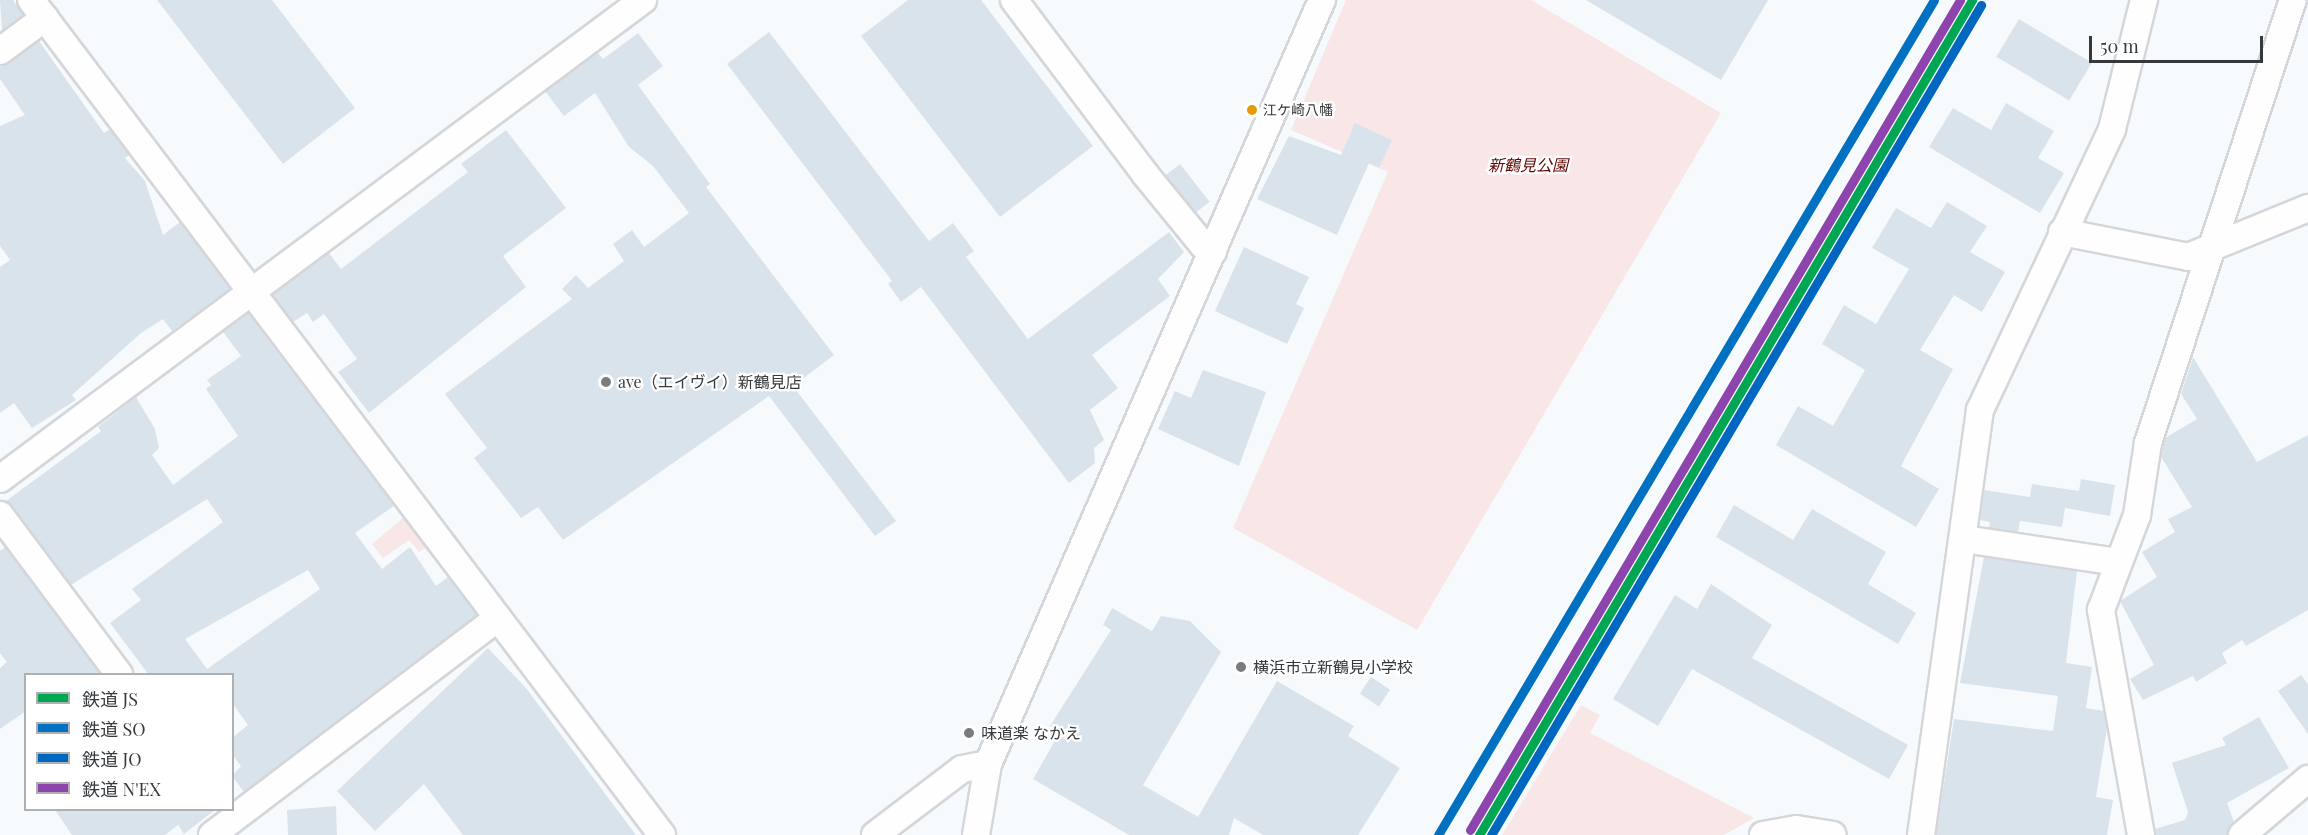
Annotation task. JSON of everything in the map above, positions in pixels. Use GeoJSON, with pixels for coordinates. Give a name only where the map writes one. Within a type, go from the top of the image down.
{"type":"FeatureCollection","features":[{"type":"Feature","properties":{"kind":"street"},"geometry":{"type":"LineString","coordinates":[[0,478],[643,0]]}},
{"type":"Feature","properties":{"kind":"street"},"geometry":{"type":"LineString","coordinates":[[1014,0],[1167,201],[1203,245],[1214,251]]}},
{"type":"Feature","properties":{"kind":"street"},"geometry":{"type":"LineString","coordinates":[[976,835],[988,764],[1322,0]]}},
{"type":"Feature","properties":{"kind":"street"},"geometry":{"type":"LineString","coordinates":[[1921,835],[1964,539],[1980,410],[2112,129],[2144,0]]}},
{"type":"Feature","properties":{"kind":"street"},"geometry":{"type":"LineString","coordinates":[[2141,835],[2101,610],[2116,562],[2137,515],[2148,443],[2208,251],[2293,0]]}},
{"type":"Feature","properties":{"kind":"street"},"geometry":{"type":"LineString","coordinates":[[0,51],[38,9],[662,835]]}},
{"type":"Feature","properties":{"kind":"street"},"geometry":{"type":"LineString","coordinates":[[2062,232],[2188,257],[2208,251],[2308,208]]}},
{"type":"Feature","properties":{"kind":"street"},"geometry":{"type":"LineString","coordinates":[[0,515],[118,673]]}},
{"type":"Feature","properties":{"kind":"street"},"geometry":{"type":"LineString","coordinates":[[1964,539],[2116,562]]}},
{"type":"Feature","properties":{"kind":"street"},"geometry":{"type":"LineString","coordinates":[[220,822],[498,618]]}},
{"type":"Feature","properties":{"kind":"street"},"geometry":{"type":"LineString","coordinates":[[875,835],[962,769],[988,764]]}},
{"type":"Feature","properties":{"kind":"street"},"geometry":{"type":"LineString","coordinates":[[2242,835],[2308,779]]}},
{"type":"Feature","properties":{"kind":"street"},"geometry":{"type":"LineString","coordinates":[[1763,835],[1796,829],[1833,835]]}},
{"type":"Feature","properties":{"kind":"green space","name":"新鶴見公園"},"geometry":{"type":"Polygon","coordinates":[[[1346,0],[1531,0],[1721,113],[1417,630],[1233,528],[1388,172],[1291,130],[1346,0]]]}},
{"type":"Feature","properties":{"kind":"green space"},"geometry":{"type":"Polygon","coordinates":[[[404,517],[428,547],[419,552],[409,540],[383,558],[372,544],[404,517]]]}},
{"type":"Feature","properties":{"kind":"green space"},"geometry":{"type":"Polygon","coordinates":[[[1581,705],[1600,715],[1590,733],[1754,818],[1724,835],[1502,835],[1581,705]]]}},
{"type":"Feature","properties":{"kind":"building"},"geometry":{"type":"Polygon","coordinates":[[[0,0],[13,0],[24,15],[2,31],[0,0]]]}},
{"type":"Feature","properties":{"kind":"building"},"geometry":{"type":"Polygon","coordinates":[[[157,0],[272,0],[355,108],[283,164],[157,0]]]}},
{"type":"Feature","properties":{"kind":"building"},"geometry":{"type":"Polygon","coordinates":[[[908,0],[981,0],[1093,146],[1000,217],[861,36],[908,0]]]}},
{"type":"Feature","properties":{"kind":"building"},"geometry":{"type":"Polygon","coordinates":[[[1586,0],[1768,0],[1721,80],[1586,0]]]}},
{"type":"Feature","properties":{"kind":"building"},"geometry":{"type":"Polygon","coordinates":[[[2019,19],[2092,63],[2069,100],[1996,57],[2019,19]]]}},
{"type":"Feature","properties":{"kind":"building"},"geometry":{"type":"Polygon","coordinates":[[[769,32],[929,241],[953,223],[974,251],[966,257],[1028,339],[1169,232],[1184,252],[1158,279],[1170,296],[1092,355],[1118,388],[1090,410],[1104,440],[1094,448],[1095,463],[1069,483],[921,287],[901,302],[888,284],[892,281],[727,64],[769,32]]]}},
{"type":"Feature","properties":{"kind":"building"},"geometry":{"type":"Polygon","coordinates":[[[638,33],[663,66],[638,85],[710,184],[706,187],[834,355],[793,386],[896,521],[875,536],[769,396],[563,540],[538,507],[521,518],[474,458],[487,448],[445,394],[572,299],[562,289],[576,275],[588,288],[624,261],[613,244],[632,230],[644,247],[689,213],[653,166],[629,147],[595,93],[564,116],[545,91],[598,53],[603,59],[638,33]]]}},
{"type":"Feature","properties":{"kind":"building"},"geometry":{"type":"Polygon","coordinates":[[[39,41],[104,133],[110,129],[129,155],[125,158],[145,181],[163,235],[180,222],[230,289],[172,331],[163,319],[141,333],[72,395],[76,400],[32,428],[14,403],[0,413],[0,267],[10,260],[0,246],[0,126],[25,115],[0,79],[0,67],[39,41]]]}},
{"type":"Feature","properties":{"kind":"building"},"geometry":{"type":"Polygon","coordinates":[[[2006,103],[2054,131],[2038,158],[2064,173],[2040,213],[1929,147],[1953,108],[1991,130],[2006,103]]]}},
{"type":"Feature","properties":{"kind":"building"},"geometry":{"type":"Polygon","coordinates":[[[1355,123],[1392,140],[1379,168],[1369,163],[1337,235],[1257,199],[1289,136],[1341,155],[1355,123]]]}},
{"type":"Feature","properties":{"kind":"building"},"geometry":{"type":"Polygon","coordinates":[[[506,130],[566,208],[503,256],[526,287],[369,413],[338,372],[357,359],[324,314],[313,322],[307,313],[293,322],[273,295],[329,253],[341,269],[468,172],[461,164],[506,130]]]}},
{"type":"Feature","properties":{"kind":"building"},"geometry":{"type":"Polygon","coordinates":[[[1180,164],[1210,202],[1195,214],[1165,176],[1180,164]]]}},
{"type":"Feature","properties":{"kind":"building"},"geometry":{"type":"Polygon","coordinates":[[[1947,202],[1987,226],[1970,252],[2005,272],[1982,312],[1954,295],[1920,350],[1953,369],[1901,466],[1939,489],[1916,527],[1776,445],[1798,406],[1833,426],[1865,370],[1822,344],[1844,305],[1876,324],[1909,269],[1872,248],[1896,208],[1931,228],[1947,202]]]}},
{"type":"Feature","properties":{"kind":"building"},"geometry":{"type":"Polygon","coordinates":[[[1244,247],[1309,277],[1296,304],[1304,308],[1287,344],[1215,311],[1244,247]]]}},
{"type":"Feature","properties":{"kind":"building"},"geometry":{"type":"Polygon","coordinates":[[[248,313],[394,506],[355,533],[382,569],[410,547],[436,586],[448,577],[477,615],[244,792],[234,779],[234,774],[241,766],[234,757],[234,736],[248,725],[234,706],[234,673],[148,673],[110,623],[141,600],[132,589],[223,522],[207,499],[71,585],[6,501],[101,431],[98,427],[136,397],[155,429],[159,448],[152,455],[173,485],[238,436],[206,389],[211,385],[207,380],[241,356],[223,332],[248,313]],[[308,570],[185,639],[207,669],[320,589],[308,570]]]}},
{"type":"Feature","properties":{"kind":"building"},"geometry":{"type":"Polygon","coordinates":[[[2193,357],[2257,462],[2308,435],[2308,610],[2246,646],[2242,640],[2222,653],[2227,663],[2196,682],[2193,676],[2143,700],[2130,679],[2154,665],[2120,601],[2157,577],[2142,552],[2175,532],[2168,519],[2192,507],[2161,457],[2165,438],[2197,419],[2181,394],[2193,357]]]}},
{"type":"Feature","properties":{"kind":"building"},"geometry":{"type":"Polygon","coordinates":[[[1203,370],[1266,392],[1239,466],[1158,429],[1175,391],[1191,398],[1203,370]]]}},
{"type":"Feature","properties":{"kind":"building"},"geometry":{"type":"Polygon","coordinates":[[[2081,479],[2115,485],[2110,516],[2065,508],[2062,527],[2020,521],[2018,532],[1989,528],[1990,522],[1980,520],[1984,490],[2030,497],[2032,484],[2079,491],[2081,479]]]}},
{"type":"Feature","properties":{"kind":"building"},"geometry":{"type":"Polygon","coordinates":[[[1734,505],[1793,540],[1812,509],[1886,552],[1868,584],[1916,613],[1898,644],[1716,537],[1734,505]]]}},
{"type":"Feature","properties":{"kind":"building"},"geometry":{"type":"Polygon","coordinates":[[[5,547],[100,673],[24,673],[24,712],[0,729],[0,668],[7,662],[0,653],[0,551],[5,547]]]}},
{"type":"Feature","properties":{"kind":"building"},"geometry":{"type":"Polygon","coordinates":[[[1984,557],[2077,571],[2066,663],[2092,667],[2086,708],[2104,711],[2107,728],[2096,797],[2113,800],[2107,835],[1936,835],[1954,719],[2053,731],[2058,696],[1960,683],[1984,557]]]}},
{"type":"Feature","properties":{"kind":"building"},"geometry":{"type":"Polygon","coordinates":[[[1711,584],[1772,625],[1752,658],[1908,745],[1889,779],[1692,669],[1658,726],[1613,699],[1675,595],[1697,609],[1711,584]]]}},
{"type":"Feature","properties":{"kind":"building"},"geometry":{"type":"Polygon","coordinates":[[[1112,608],[1152,631],[1161,616],[1190,621],[1221,652],[1143,785],[1198,817],[1277,681],[1354,726],[1348,736],[1400,768],[1358,835],[1263,835],[1234,818],[1229,835],[1129,835],[1033,779],[1060,732],[1050,726],[1111,630],[1103,625],[1112,608]]]}},
{"type":"Feature","properties":{"kind":"building"},"geometry":{"type":"Polygon","coordinates":[[[488,648],[526,688],[636,835],[463,835],[424,784],[375,831],[337,791],[488,648]]]}},
{"type":"Feature","properties":{"kind":"building"},"geometry":{"type":"Polygon","coordinates":[[[2301,675],[2308,684],[2308,734],[2278,691],[2301,675]]]}},
{"type":"Feature","properties":{"kind":"building"},"geometry":{"type":"Polygon","coordinates":[[[1371,677],[1390,690],[1379,706],[1360,694],[1371,677]]]}},
{"type":"Feature","properties":{"kind":"building"},"geometry":{"type":"Polygon","coordinates":[[[2259,717],[2289,768],[2227,803],[2234,822],[2227,835],[2156,835],[2155,829],[2185,820],[2188,812],[2172,763],[2226,745],[2222,738],[2259,717]]]}},
{"type":"Feature","properties":{"kind":"building"},"geometry":{"type":"Polygon","coordinates":[[[336,806],[337,835],[288,835],[287,810],[336,806]]]}},
{"type":"Feature","properties":{"kind":"building"},"geometry":{"type":"Polygon","coordinates":[[[56,811],[214,811],[184,834],[178,825],[165,835],[72,835],[56,811]]]}},
{"type":"Feature","properties":{"kind":"rail line","name":"SO"},"geometry":{"type":"LineString","coordinates":[[1438,835],[1934,0]]}},
{"type":"Feature","properties":{"kind":"rail line","name":"N'EX"},"geometry":{"type":"LineString","coordinates":[[1470,830],[1960,0]]}},
{"type":"Feature","properties":{"kind":"rail line","name":"JS"},"geometry":{"type":"LineString","coordinates":[[1479,835],[1972,0]]}},
{"type":"Feature","properties":{"kind":"rail line","name":"JO"},"geometry":{"type":"LineString","coordinates":[[1491,835],[1981,5]]}},
{"type":"Feature","properties":{"kind":"place","name":"江ケ崎八幡"},"geometry":{"type":"Point","coordinates":[1252,110]}},
{"type":"Feature","properties":{"kind":"place","name":"ave（エイヴイ）新鶴見店"},"geometry":{"type":"Point","coordinates":[606,382]}},
{"type":"Feature","properties":{"kind":"place","name":"横浜市立新鶴見小学校"},"geometry":{"type":"Point","coordinates":[1241,667]}},
{"type":"Feature","properties":{"kind":"place","name":"味道楽 なかえ"},"geometry":{"type":"Point","coordinates":[969,733]}}]}
